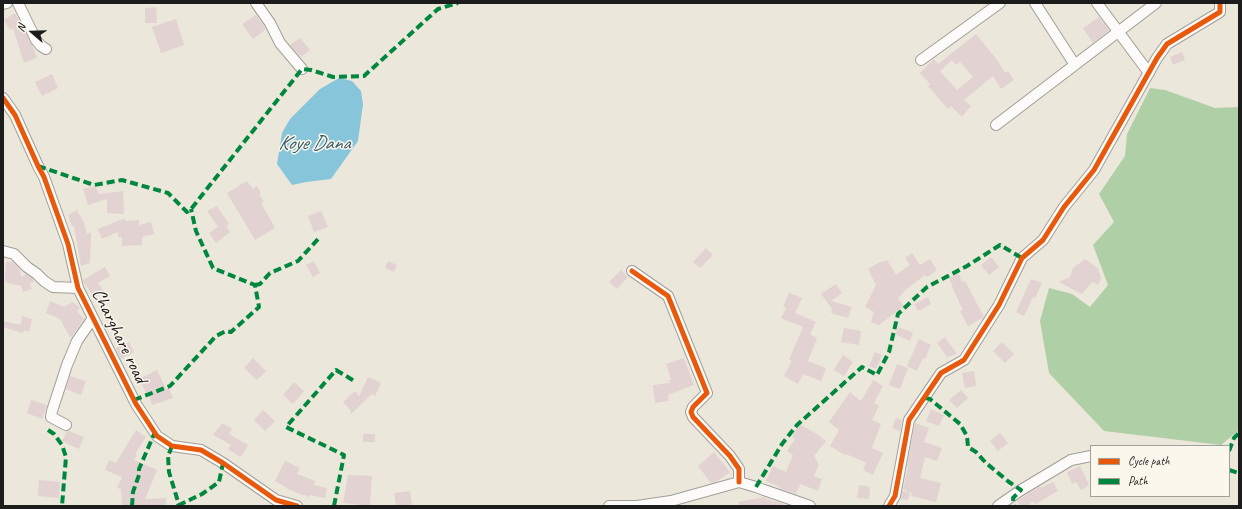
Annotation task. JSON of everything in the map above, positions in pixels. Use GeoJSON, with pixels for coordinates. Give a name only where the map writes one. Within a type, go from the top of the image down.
{"type":"FeatureCollection","features":[{"type":"Feature","properties":{"kind":"street"},"geometry":{"type":"LineString","coordinates":[[3,4],[7,3]]}},
{"type":"Feature","properties":{"kind":"street"},"geometry":{"type":"LineString","coordinates":[[18,3],[36,40],[40,46],[46,49]]}},
{"type":"Feature","properties":{"kind":"street"},"geometry":{"type":"LineString","coordinates":[[256,3],[270,23],[280,43],[302,69]]}},
{"type":"Feature","properties":{"kind":"street"},"geometry":{"type":"LineString","coordinates":[[921,60],[1000,3]]}},
{"type":"Feature","properties":{"kind":"street"},"geometry":{"type":"LineString","coordinates":[[1035,3],[1075,65]]}},
{"type":"Feature","properties":{"kind":"street"},"geometry":{"type":"LineString","coordinates":[[1097,3],[1149,73]]}},
{"type":"Feature","properties":{"kind":"street"},"geometry":{"type":"LineString","coordinates":[[996,125],[1156,3]]}},
{"type":"Feature","properties":{"kind":"street"},"geometry":{"type":"LineString","coordinates":[[889,506],[895,496],[909,420],[941,373],[964,360],[1000,305],[1022,258],[1042,240],[1064,207],[1094,170],[1157,58],[1167,44],[1220,12],[1220,3]]}},
{"type":"Feature","properties":{"kind":"street","name":"Charghare road"},"geometry":{"type":"LineString","coordinates":[[3,98],[15,115],[44,177],[68,244],[78,288],[136,404],[157,436],[172,446],[201,450],[223,463],[276,500],[297,506]]}},
{"type":"Feature","properties":{"kind":"street"},"geometry":{"type":"LineString","coordinates":[[3,250],[14,254],[27,267],[53,288],[78,288]]}},
{"type":"Feature","properties":{"kind":"street"},"geometry":{"type":"LineString","coordinates":[[632,271],[668,296],[707,393],[693,407],[691,412],[693,417],[730,456],[739,468],[739,482]]}},
{"type":"Feature","properties":{"kind":"street"},"geometry":{"type":"LineString","coordinates":[[66,425],[51,417],[52,411],[77,340],[93,318]]}},
{"type":"Feature","properties":{"kind":"street"},"geometry":{"type":"LineString","coordinates":[[998,506],[1021,490],[1071,460],[1090,456]]}},
{"type":"Feature","properties":{"kind":"street"},"geometry":{"type":"LineString","coordinates":[[609,506],[637,506],[671,501],[739,482],[756,486],[810,506]]}},
{"type":"Feature","properties":{"kind":"green space"},"geometry":{"type":"Polygon","coordinates":[[[1150,88],[1165,90],[1215,108],[1239,107],[1239,430],[1221,445],[1104,431],[1049,373],[1040,321],[1049,288],[1072,294],[1090,307],[1108,285],[1093,245],[1114,222],[1099,194],[1125,156],[1127,134],[1150,88]]]}},
{"type":"Feature","properties":{"kind":"water","name":"Koye Dana"},"geometry":{"type":"Polygon","coordinates":[[[339,78],[352,81],[361,91],[363,104],[358,141],[331,179],[292,185],[277,164],[282,133],[290,119],[320,89],[339,78]]]}},
{"type":"Feature","properties":{"kind":"building"},"geometry":{"type":"Polygon","coordinates":[[[156,7],[157,23],[145,23],[145,8],[156,7]]]}},
{"type":"Feature","properties":{"kind":"building"},"geometry":{"type":"Polygon","coordinates":[[[15,13],[32,45],[37,58],[24,63],[13,28],[10,30],[4,20],[15,13]]]}},
{"type":"Feature","properties":{"kind":"building"},"geometry":{"type":"Polygon","coordinates":[[[256,15],[266,29],[253,39],[242,24],[256,15]]]}},
{"type":"Feature","properties":{"kind":"building"},"geometry":{"type":"Polygon","coordinates":[[[1099,17],[1109,30],[1093,43],[1083,28],[1099,17]]]}},
{"type":"Feature","properties":{"kind":"building"},"geometry":{"type":"Polygon","coordinates":[[[176,19],[184,45],[161,53],[152,27],[176,19]]]}},
{"type":"Feature","properties":{"kind":"building"},"geometry":{"type":"Polygon","coordinates":[[[976,34],[998,61],[1005,73],[1008,71],[1014,80],[1001,89],[993,76],[964,100],[971,106],[962,117],[951,106],[948,109],[928,86],[930,84],[920,73],[934,59],[938,64],[976,34]],[[952,60],[940,71],[957,90],[973,77],[960,62],[956,65],[952,60]]]}},
{"type":"Feature","properties":{"kind":"building"},"geometry":{"type":"Polygon","coordinates":[[[300,38],[310,50],[301,57],[290,45],[300,38]]]}},
{"type":"Feature","properties":{"kind":"building"},"geometry":{"type":"Polygon","coordinates":[[[1182,52],[1185,60],[1173,65],[1170,57],[1182,52]]]}},
{"type":"Feature","properties":{"kind":"building"},"geometry":{"type":"Polygon","coordinates":[[[52,74],[58,88],[42,96],[35,82],[52,74]]]}},
{"type":"Feature","properties":{"kind":"building"},"geometry":{"type":"Polygon","coordinates":[[[247,181],[253,189],[257,186],[261,193],[259,194],[264,202],[261,203],[275,228],[255,240],[227,193],[247,181]]]}},
{"type":"Feature","properties":{"kind":"building"},"geometry":{"type":"Polygon","coordinates":[[[95,186],[99,194],[123,191],[124,214],[107,213],[107,199],[88,205],[83,189],[95,186]]]}},
{"type":"Feature","properties":{"kind":"building"},"geometry":{"type":"Polygon","coordinates":[[[217,206],[229,224],[226,226],[230,232],[216,243],[209,233],[218,227],[207,211],[217,206]]]}},
{"type":"Feature","properties":{"kind":"building"},"geometry":{"type":"Polygon","coordinates":[[[77,210],[84,223],[87,234],[91,232],[90,263],[81,266],[74,226],[72,226],[68,215],[77,210]]]}},
{"type":"Feature","properties":{"kind":"building"},"geometry":{"type":"Polygon","coordinates":[[[321,211],[328,227],[314,232],[308,216],[321,211]]]}},
{"type":"Feature","properties":{"kind":"building"},"geometry":{"type":"Polygon","coordinates":[[[125,218],[125,221],[139,220],[139,225],[151,222],[154,234],[142,237],[142,245],[122,246],[122,237],[118,237],[118,232],[102,239],[98,229],[125,218]]]}},
{"type":"Feature","properties":{"kind":"building"},"geometry":{"type":"Polygon","coordinates":[[[706,248],[713,255],[700,268],[693,262],[706,248]]]}},
{"type":"Feature","properties":{"kind":"building"},"geometry":{"type":"Polygon","coordinates":[[[912,253],[920,265],[930,259],[937,270],[927,277],[925,275],[903,292],[898,298],[904,306],[879,325],[871,322],[874,312],[865,307],[876,285],[868,269],[882,261],[887,260],[896,275],[910,265],[905,258],[912,253]]]}},
{"type":"Feature","properties":{"kind":"building"},"geometry":{"type":"Polygon","coordinates":[[[991,257],[999,267],[989,275],[981,265],[991,257]]]}},
{"type":"Feature","properties":{"kind":"building"},"geometry":{"type":"Polygon","coordinates":[[[1085,259],[1098,268],[1101,279],[1098,285],[1092,282],[1082,294],[1059,282],[1070,277],[1073,268],[1085,259]]]}},
{"type":"Feature","properties":{"kind":"building"},"geometry":{"type":"Polygon","coordinates":[[[314,261],[320,273],[313,277],[306,265],[314,261]]]}},
{"type":"Feature","properties":{"kind":"building"},"geometry":{"type":"Polygon","coordinates":[[[388,261],[397,265],[394,272],[385,268],[388,261]]]}},
{"type":"Feature","properties":{"kind":"building"},"geometry":{"type":"Polygon","coordinates":[[[6,262],[13,262],[20,269],[21,277],[26,274],[33,279],[34,282],[29,283],[32,289],[23,292],[21,286],[5,282],[6,262]]]}},
{"type":"Feature","properties":{"kind":"building"},"geometry":{"type":"Polygon","coordinates":[[[105,267],[110,276],[98,283],[104,291],[95,298],[83,280],[105,267]]]}},
{"type":"Feature","properties":{"kind":"building"},"geometry":{"type":"Polygon","coordinates":[[[621,270],[628,277],[617,289],[609,282],[621,270]]]}},
{"type":"Feature","properties":{"kind":"building"},"geometry":{"type":"Polygon","coordinates":[[[959,274],[962,282],[965,281],[984,317],[968,326],[960,311],[963,310],[949,278],[959,274]]]}},
{"type":"Feature","properties":{"kind":"building"},"geometry":{"type":"Polygon","coordinates":[[[1031,279],[1042,283],[1024,316],[1016,312],[1031,279]]]}},
{"type":"Feature","properties":{"kind":"building"},"geometry":{"type":"Polygon","coordinates":[[[836,284],[842,293],[831,301],[852,307],[848,318],[831,313],[832,309],[821,294],[836,284]]]}},
{"type":"Feature","properties":{"kind":"building"},"geometry":{"type":"Polygon","coordinates":[[[789,293],[802,298],[795,313],[816,322],[810,334],[817,338],[808,361],[826,368],[821,381],[803,374],[798,384],[784,376],[792,361],[789,360],[803,327],[781,318],[786,308],[783,307],[789,293]]]}},
{"type":"Feature","properties":{"kind":"building"},"geometry":{"type":"Polygon","coordinates":[[[928,297],[931,304],[918,311],[914,304],[928,297]]]}},
{"type":"Feature","properties":{"kind":"building"},"geometry":{"type":"Polygon","coordinates":[[[50,301],[64,307],[73,302],[80,308],[77,311],[84,319],[72,336],[70,337],[60,319],[46,313],[50,301]]]}},
{"type":"Feature","properties":{"kind":"building"},"geometry":{"type":"Polygon","coordinates":[[[22,316],[32,319],[29,332],[24,330],[23,333],[3,327],[3,321],[21,325],[22,316]]]}},
{"type":"Feature","properties":{"kind":"building"},"geometry":{"type":"Polygon","coordinates":[[[899,327],[913,333],[910,341],[895,334],[899,327]]]}},
{"type":"Feature","properties":{"kind":"building"},"geometry":{"type":"Polygon","coordinates":[[[844,328],[861,331],[859,345],[841,342],[844,328]]]}},
{"type":"Feature","properties":{"kind":"building"},"geometry":{"type":"Polygon","coordinates":[[[945,337],[957,354],[947,357],[937,343],[945,337]]]}},
{"type":"Feature","properties":{"kind":"building"},"geometry":{"type":"Polygon","coordinates":[[[919,339],[931,345],[925,359],[923,358],[917,371],[907,366],[919,339]]]}},
{"type":"Feature","properties":{"kind":"building"},"geometry":{"type":"Polygon","coordinates":[[[129,342],[134,352],[121,359],[116,348],[129,342]]]}},
{"type":"Feature","properties":{"kind":"building"},"geometry":{"type":"Polygon","coordinates":[[[1002,342],[1014,354],[1005,363],[993,351],[1002,342]]]}},
{"type":"Feature","properties":{"kind":"building"},"geometry":{"type":"Polygon","coordinates":[[[875,352],[882,355],[876,369],[869,366],[875,352]]]}},
{"type":"Feature","properties":{"kind":"building"},"geometry":{"type":"Polygon","coordinates":[[[843,355],[853,362],[844,376],[834,370],[843,355]]]}},
{"type":"Feature","properties":{"kind":"building"},"geometry":{"type":"Polygon","coordinates":[[[253,358],[266,371],[257,380],[244,368],[253,358]]]}},
{"type":"Feature","properties":{"kind":"building"},"geometry":{"type":"Polygon","coordinates":[[[684,358],[694,385],[668,395],[669,401],[655,403],[653,385],[670,383],[669,380],[671,379],[666,364],[684,358]]]}},
{"type":"Feature","properties":{"kind":"building"},"geometry":{"type":"Polygon","coordinates":[[[897,364],[908,368],[900,389],[889,385],[897,364]]]}},
{"type":"Feature","properties":{"kind":"building"},"geometry":{"type":"Polygon","coordinates":[[[157,370],[166,389],[169,388],[173,398],[152,405],[148,393],[146,393],[139,379],[157,370]]]}},
{"type":"Feature","properties":{"kind":"building"},"geometry":{"type":"Polygon","coordinates":[[[974,371],[976,386],[965,388],[962,373],[974,371]]]}},
{"type":"Feature","properties":{"kind":"building"},"geometry":{"type":"Polygon","coordinates":[[[70,376],[86,381],[81,395],[66,389],[70,376]]]}},
{"type":"Feature","properties":{"kind":"building"},"geometry":{"type":"Polygon","coordinates":[[[368,377],[381,383],[375,396],[372,394],[350,415],[351,411],[343,402],[355,391],[359,396],[368,377]]]}},
{"type":"Feature","properties":{"kind":"building"},"geometry":{"type":"Polygon","coordinates":[[[873,380],[883,386],[874,403],[879,406],[872,420],[881,424],[872,448],[883,453],[873,475],[863,470],[866,463],[846,454],[845,455],[830,446],[839,430],[829,422],[850,392],[861,401],[873,380]]]}},
{"type":"Feature","properties":{"kind":"building"},"geometry":{"type":"Polygon","coordinates":[[[294,382],[304,391],[293,404],[283,395],[294,382]]]}},
{"type":"Feature","properties":{"kind":"building"},"geometry":{"type":"Polygon","coordinates":[[[961,390],[968,398],[957,408],[949,400],[961,390]]]}},
{"type":"Feature","properties":{"kind":"building"},"geometry":{"type":"Polygon","coordinates":[[[31,400],[47,405],[42,419],[27,413],[31,400]]]}},
{"type":"Feature","properties":{"kind":"building"},"geometry":{"type":"Polygon","coordinates":[[[931,409],[944,415],[939,426],[926,421],[931,409]]]}},
{"type":"Feature","properties":{"kind":"building"},"geometry":{"type":"Polygon","coordinates":[[[263,410],[275,421],[265,431],[254,420],[263,410]]]}},
{"type":"Feature","properties":{"kind":"building"},"geometry":{"type":"Polygon","coordinates":[[[896,418],[902,420],[900,431],[892,428],[896,418]]]}},
{"type":"Feature","properties":{"kind":"building"},"geometry":{"type":"Polygon","coordinates":[[[222,423],[232,429],[229,434],[248,445],[241,457],[228,449],[231,445],[213,435],[222,423]]]}},
{"type":"Feature","properties":{"kind":"building"},"geometry":{"type":"Polygon","coordinates":[[[915,423],[929,428],[924,442],[942,448],[937,461],[925,457],[920,478],[941,483],[936,502],[911,496],[912,493],[910,492],[908,500],[901,499],[902,491],[909,492],[903,489],[915,423]]]}},
{"type":"Feature","properties":{"kind":"building"},"geometry":{"type":"Polygon","coordinates":[[[799,424],[826,441],[814,456],[819,465],[814,476],[822,479],[818,491],[800,484],[796,494],[779,488],[780,487],[766,481],[773,466],[786,472],[793,455],[787,451],[795,439],[792,437],[799,424]]]}},
{"type":"Feature","properties":{"kind":"building"},"geometry":{"type":"Polygon","coordinates":[[[136,430],[146,437],[135,454],[137,455],[134,460],[157,470],[145,499],[166,498],[166,506],[122,506],[121,489],[117,488],[122,477],[105,470],[109,460],[116,463],[136,430]]]}},
{"type":"Feature","properties":{"kind":"building"},"geometry":{"type":"Polygon","coordinates":[[[67,431],[84,437],[79,449],[62,441],[67,431]]]}},
{"type":"Feature","properties":{"kind":"building"},"geometry":{"type":"Polygon","coordinates":[[[1000,433],[1008,443],[998,451],[990,441],[1000,433]]]}},
{"type":"Feature","properties":{"kind":"building"},"geometry":{"type":"Polygon","coordinates":[[[363,434],[375,434],[375,442],[363,442],[363,434]]]}},
{"type":"Feature","properties":{"kind":"building"},"geometry":{"type":"Polygon","coordinates":[[[714,452],[730,472],[716,482],[711,483],[698,466],[714,452]]]}},
{"type":"Feature","properties":{"kind":"building"},"geometry":{"type":"Polygon","coordinates":[[[285,461],[300,468],[297,474],[315,481],[314,485],[327,488],[325,498],[310,495],[309,497],[292,491],[275,481],[285,461]]]}},
{"type":"Feature","properties":{"kind":"building"},"geometry":{"type":"Polygon","coordinates":[[[1080,466],[1089,485],[1081,490],[1076,482],[1072,484],[1067,472],[1080,466]]]}},
{"type":"Feature","properties":{"kind":"building"},"geometry":{"type":"Polygon","coordinates":[[[348,475],[372,476],[370,506],[343,503],[348,475]]]}},
{"type":"Feature","properties":{"kind":"building"},"geometry":{"type":"Polygon","coordinates":[[[39,480],[60,482],[59,498],[38,496],[39,480]]]}},
{"type":"Feature","properties":{"kind":"building"},"geometry":{"type":"Polygon","coordinates":[[[1053,482],[1058,491],[1035,504],[1033,501],[1027,506],[1021,506],[1017,501],[1040,486],[1041,488],[1053,482]]]}},
{"type":"Feature","properties":{"kind":"building"},"geometry":{"type":"Polygon","coordinates":[[[859,485],[870,487],[869,499],[857,498],[859,485]]]}},
{"type":"Feature","properties":{"kind":"building"},"geometry":{"type":"Polygon","coordinates":[[[410,491],[412,506],[396,506],[394,493],[410,491]]]}},
{"type":"Feature","properties":{"kind":"building"},"geometry":{"type":"Polygon","coordinates":[[[763,497],[783,504],[783,506],[739,506],[739,502],[763,497]]]}},
{"type":"Feature","properties":{"kind":"marked path"},"geometry":{"type":"LineString","coordinates":[[38,166],[94,185],[122,180],[168,193],[187,212],[191,209],[302,69],[311,70],[333,77],[364,76],[438,9],[458,3]]}},
{"type":"Feature","properties":{"kind":"marked path"},"geometry":{"type":"LineString","coordinates":[[134,400],[170,386],[216,336],[226,331],[231,332],[259,307],[255,285],[213,268],[196,231],[191,209]]}},
{"type":"Feature","properties":{"kind":"marked path"},"geometry":{"type":"LineString","coordinates":[[255,285],[260,284],[270,273],[298,261],[319,238]]}},
{"type":"Feature","properties":{"kind":"marked path"},"geometry":{"type":"LineString","coordinates":[[756,487],[782,444],[797,425],[862,367],[877,375],[889,352],[898,314],[927,287],[967,266],[1000,245],[1022,258]]}},
{"type":"Feature","properties":{"kind":"marked path"},"geometry":{"type":"LineString","coordinates":[[334,506],[344,455],[286,427],[336,370],[356,382]]}},
{"type":"Feature","properties":{"kind":"marked path"},"geometry":{"type":"LineString","coordinates":[[925,398],[930,399],[960,424],[967,436],[968,447],[976,452],[986,463],[1009,482],[1021,490],[1013,498],[1014,506]]}},
{"type":"Feature","properties":{"kind":"marked path"},"geometry":{"type":"LineString","coordinates":[[48,430],[54,434],[62,445],[66,457],[62,506]]}},
{"type":"Feature","properties":{"kind":"marked path"},"geometry":{"type":"LineString","coordinates":[[132,506],[133,492],[139,475],[139,469],[155,432]]}},
{"type":"Feature","properties":{"kind":"marked path"},"geometry":{"type":"LineString","coordinates":[[1230,448],[1234,438],[1239,433]]}},
{"type":"Feature","properties":{"kind":"marked path"},"geometry":{"type":"LineString","coordinates":[[172,446],[168,456],[169,472],[179,505],[177,506]]}},
{"type":"Feature","properties":{"kind":"marked path"},"geometry":{"type":"LineString","coordinates":[[179,506],[202,494],[219,482],[223,463]]}},
{"type":"Feature","properties":{"kind":"marked path"},"geometry":{"type":"LineString","coordinates":[[1230,470],[1239,473]]}},
{"type":"Feature","properties":{"kind":"cycle path"},"geometry":{"type":"LineString","coordinates":[[889,506],[895,496],[909,420],[941,373],[964,360],[999,305],[1022,258],[1043,240],[1064,207],[1094,170],[1157,58],[1167,44],[1220,12],[1220,3]]}},
{"type":"Feature","properties":{"kind":"cycle path"},"geometry":{"type":"LineString","coordinates":[[3,98],[15,115],[44,177],[68,244],[78,288],[136,404],[157,436],[172,446],[201,450],[223,463],[276,500],[297,506]]}},
{"type":"Feature","properties":{"kind":"cycle path"},"geometry":{"type":"LineString","coordinates":[[632,271],[668,296],[707,393],[693,407],[691,412],[693,417],[730,456],[739,469],[739,482]]}}]}
